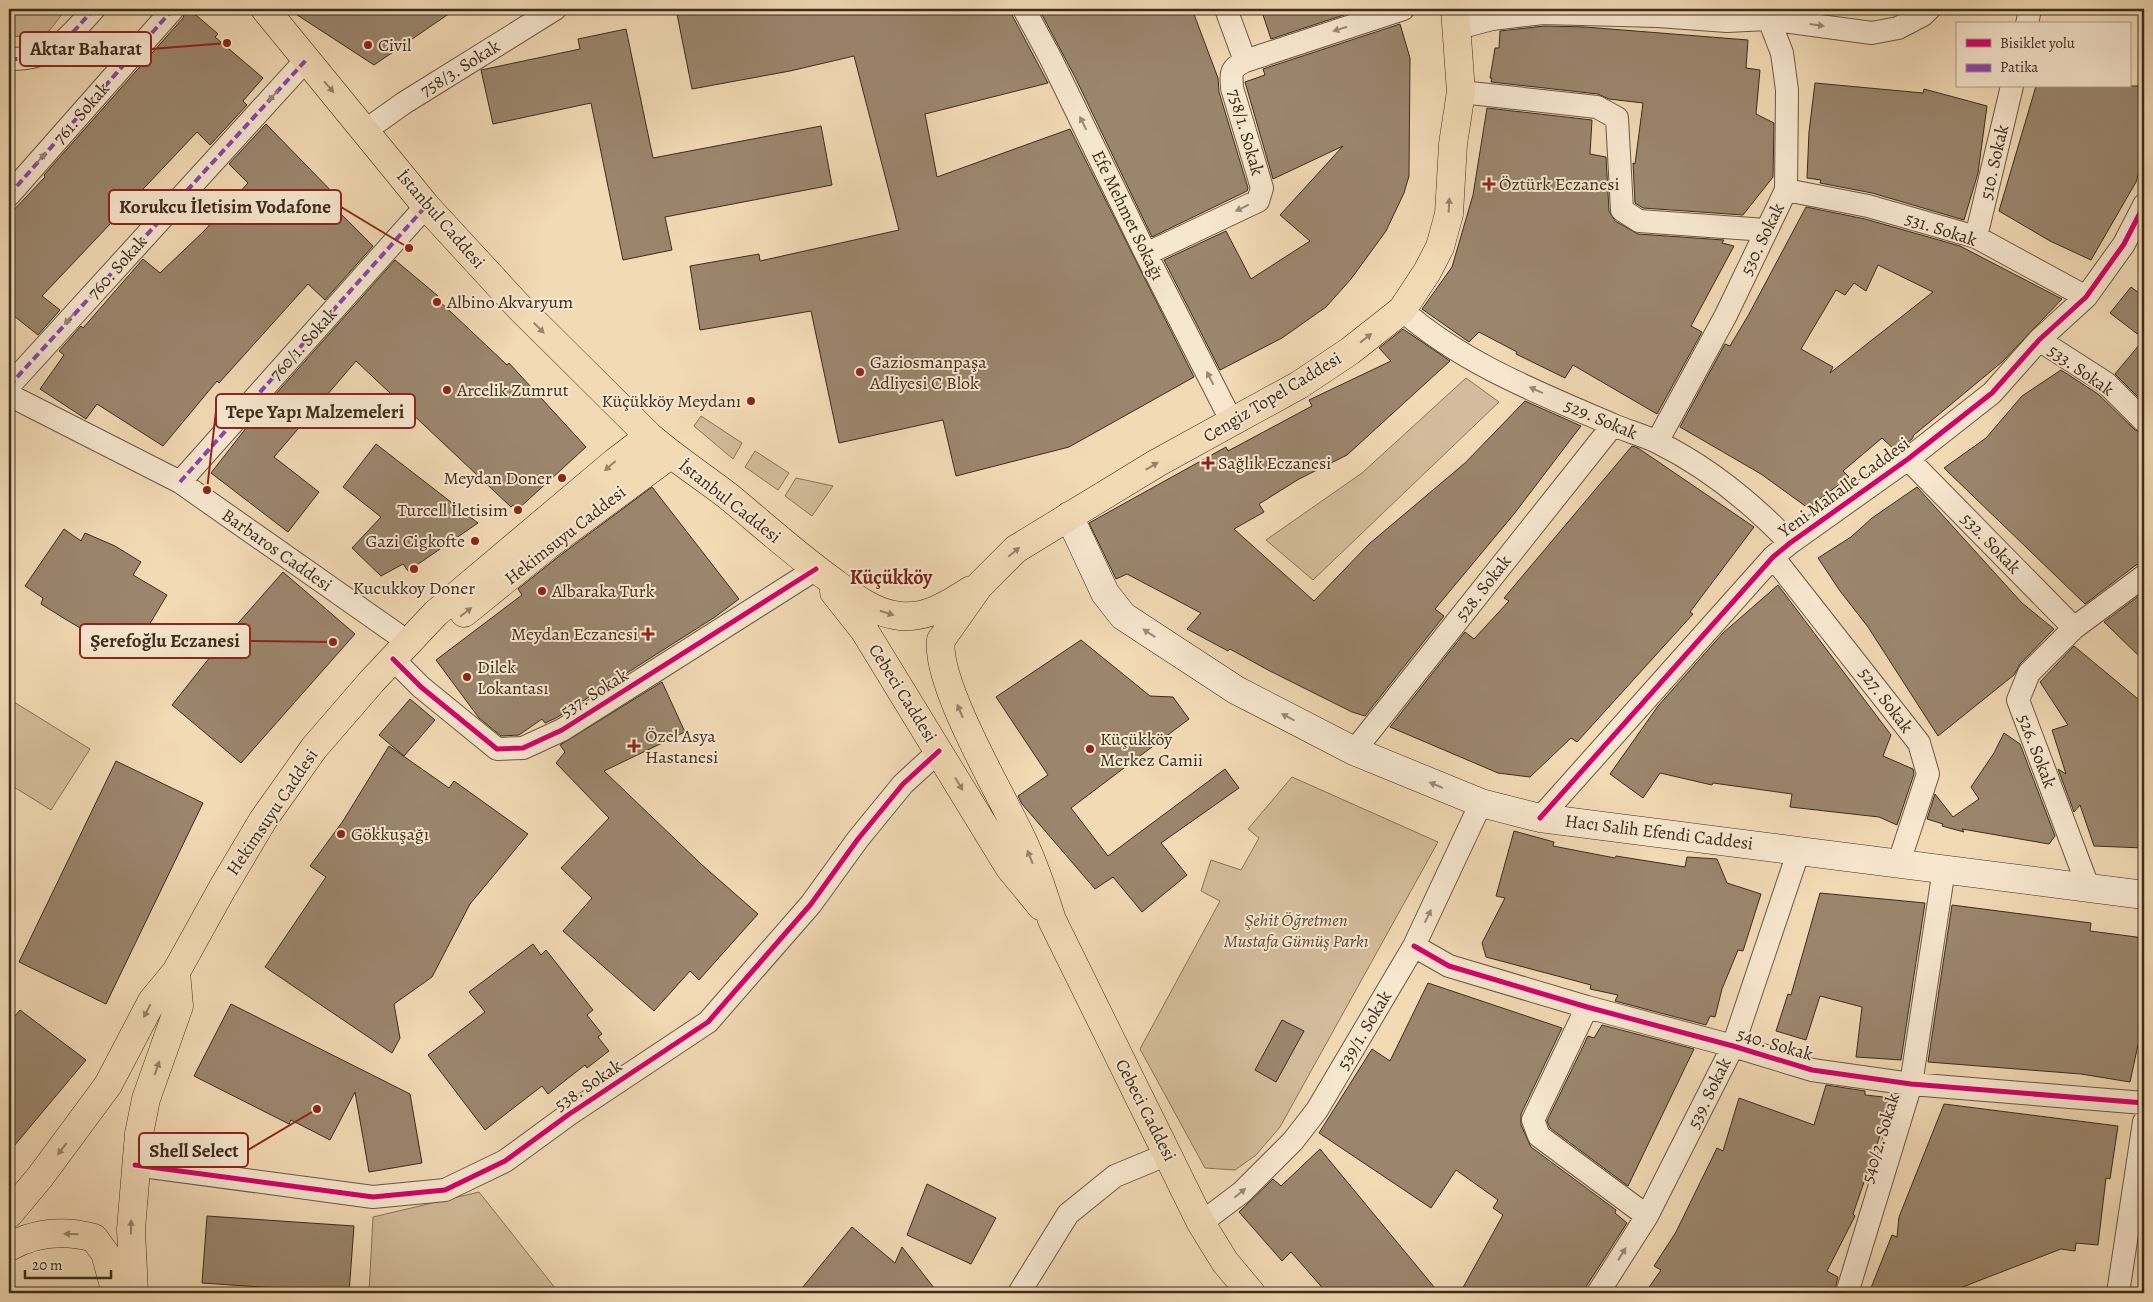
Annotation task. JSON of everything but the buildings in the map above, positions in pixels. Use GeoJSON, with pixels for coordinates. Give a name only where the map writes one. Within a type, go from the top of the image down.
{"type":"FeatureCollection","features":[{"type":"Feature","properties":{"kind":"main road","name":"İstanbul Caddesi"},"geometry":{"type":"LineString","coordinates":[[265,9],[366,130],[426,206],[518,307],[670,455],[726,495],[816,569]]}},
{"type":"Feature","properties":{"kind":"main road","name":"Cengiz Topel Caddesi"},"geometry":{"type":"LineString","coordinates":[[979,586],[1016,550],[1157,463],[1299,385],[1350,351],[1402,310],[1427,272],[1442,239],[1449,214],[1453,144],[1461,92],[1457,19]]}},
{"type":"Feature","properties":{"kind":"main road","name":"Hekimsuyu Caddesi"},"geometry":{"type":"LineString","coordinates":[[9,1214],[40,1177],[108,1085],[152,1001],[176,972],[222,888],[281,793],[314,748],[400,650],[436,614],[615,462],[649,436]]}},
{"type":"Feature","properties":{"kind":"main road","name":"Hekimsuyu Caddesi"},"geometry":{"type":"LineString","coordinates":[[400,650],[442,631],[548,545],[670,455]]}},
{"type":"Feature","properties":{"kind":"main road","name":"Hacı Salih Efendi Caddesi"},"geometry":{"type":"LineString","coordinates":[[1069,516],[1105,593],[1123,616],[1236,690],[1354,751],[1481,803],[1540,818],[2144,895]]}},
{"type":"Feature","properties":{"kind":"main road"},"geometry":{"type":"LineString","coordinates":[[816,569],[872,608],[894,616],[920,616],[943,608],[979,586]]}},
{"type":"Feature","properties":{"kind":"main road","name":"Cebeci Caddesi"},"geometry":{"type":"LineString","coordinates":[[816,569],[864,630],[1009,867],[1052,920]]}},
{"type":"Feature","properties":{"kind":"main road","name":"Cebeci Caddesi"},"geometry":{"type":"LineString","coordinates":[[979,586],[941,640],[940,651],[947,678],[981,755],[1022,838],[1041,885],[1052,920],[1201,1223],[1225,1262],[1251,1293]]}},
{"type":"Feature","properties":{"kind":"main road"},"geometry":{"type":"LineString","coordinates":[[939,751],[948,745],[960,744],[981,755]]}},
{"type":"Feature","properties":{"kind":"main road"},"geometry":{"type":"LineString","coordinates":[[134,1293],[131,1230],[135,1165],[146,1099],[179,1006],[176,972]]}},
{"type":"Feature","properties":{"kind":"main road"},"geometry":{"type":"LineString","coordinates":[[9,1247],[38,1235],[75,1233],[94,1238],[105,1253],[116,1293]]}},
{"type":"Feature","properties":{"kind":"street"},"geometry":{"type":"LineString","coordinates":[[9,59],[40,56],[53,50],[94,9]]}},
{"type":"Feature","properties":{"kind":"street","name":"761. Sokak"},"geometry":{"type":"LineString","coordinates":[[9,194],[173,9]]}},
{"type":"Feature","properties":{"kind":"street","name":"758/3. Sokak"},"geometry":{"type":"LineString","coordinates":[[366,130],[555,9]]}},
{"type":"Feature","properties":{"kind":"street","name":"Efe Mehmet Sokağı"},"geometry":{"type":"LineString","coordinates":[[1024,9],[1080,116],[1146,254],[1232,422]]}},
{"type":"Feature","properties":{"kind":"street","name":"758/1. Sokak"},"geometry":{"type":"LineString","coordinates":[[1146,254],[1258,201],[1262,188],[1232,88],[1231,73],[1236,66],[1245,60],[1226,9]]}},
{"type":"Feature","properties":{"kind":"street"},"geometry":{"type":"LineString","coordinates":[[1245,60],[1403,9]]}},
{"type":"Feature","properties":{"kind":"street"},"geometry":{"type":"LineString","coordinates":[[1457,19],[1492,19],[1543,13],[1658,16],[1727,21],[1767,14],[1872,33],[1898,28],[1923,15],[1929,9]]}},
{"type":"Feature","properties":{"kind":"street"},"geometry":{"type":"LineString","coordinates":[[2027,22],[2030,9]]}},
{"type":"Feature","properties":{"kind":"street","name":"530. Sokak"},"geometry":{"type":"LineString","coordinates":[[1657,442],[1726,315],[1786,190],[1787,90],[1782,53],[1767,14]]}},
{"type":"Feature","properties":{"kind":"street","name":"760. Sokak"},"geometry":{"type":"LineString","coordinates":[[9,386],[306,60]]}},
{"type":"Feature","properties":{"kind":"street","name":"510. Sokak"},"geometry":{"type":"LineString","coordinates":[[1976,237],[2012,88]]}},
{"type":"Feature","properties":{"kind":"street"},"geometry":{"type":"LineString","coordinates":[[1461,92],[1597,107],[1617,118],[1622,210],[1639,222],[1766,230]]}},
{"type":"Feature","properties":{"kind":"street","name":"531. Sokak"},"geometry":{"type":"LineString","coordinates":[[1786,190],[1868,206],[1976,237],[2086,297]]}},
{"type":"Feature","properties":{"kind":"street","name":"Yeni Mahalle Caddesi"},"geometry":{"type":"LineString","coordinates":[[1540,818],[1782,550],[1908,458],[1992,393],[2039,340],[2086,297],[2124,244],[2144,205]]}},
{"type":"Feature","properties":{"kind":"street","name":"760/1. Sokak"},"geometry":{"type":"LineString","coordinates":[[180,482],[426,206]]}},
{"type":"Feature","properties":{"kind":"street","name":"529. Sokak"},"geometry":{"type":"LineString","coordinates":[[1402,310],[1423,329],[1487,369],[1612,425],[1657,442],[1722,481],[1762,513],[1782,550]]}},
{"type":"Feature","properties":{"kind":"street","name":"533. Sokak"},"geometry":{"type":"LineString","coordinates":[[2039,340],[2106,383],[2144,422]]}},
{"type":"Feature","properties":{"kind":"street","name":"Barbaros Caddesi"},"geometry":{"type":"LineString","coordinates":[[9,395],[180,482],[400,650]]}},
{"type":"Feature","properties":{"kind":"street","name":"528. Sokak"},"geometry":{"type":"LineString","coordinates":[[1354,751],[1612,425]]}},
{"type":"Feature","properties":{"kind":"street","name":"532. Sokak"},"geometry":{"type":"LineString","coordinates":[[1908,458],[2074,628]]}},
{"type":"Feature","properties":{"kind":"street","name":"527. Sokak"},"geometry":{"type":"LineString","coordinates":[[1782,550],[1919,743],[1928,774],[1898,865]]}},
{"type":"Feature","properties":{"kind":"street","name":"537. Sokak"},"geometry":{"type":"LineString","coordinates":[[400,650],[421,686],[497,749],[523,748],[562,730],[816,569]]}},
{"type":"Feature","properties":{"kind":"street"},"geometry":{"type":"LineString","coordinates":[[2074,628],[2144,576]]}},
{"type":"Feature","properties":{"kind":"street","name":"526. Sokak"},"geometry":{"type":"LineString","coordinates":[[2074,628],[2029,673],[2018,700],[2089,888]]}},
{"type":"Feature","properties":{"kind":"street","name":"538. Sokak"},"geometry":{"type":"LineString","coordinates":[[135,1165],[373,1197],[445,1190],[505,1161],[568,1115],[708,1022],[812,904],[858,840],[903,784],[939,751]]}},
{"type":"Feature","properties":{"kind":"street","name":"539/1. Sokak"},"geometry":{"type":"LineString","coordinates":[[1201,1223],[1242,1192],[1293,1140],[1316,1110],[1414,946],[1481,803]]}},
{"type":"Feature","properties":{"kind":"street","name":"539. Sokak"},"geometry":{"type":"LineString","coordinates":[[1598,1293],[1647,1216],[1732,1046],[1799,850]]}},
{"type":"Feature","properties":{"kind":"street","name":"540/2. Sokak"},"geometry":{"type":"LineString","coordinates":[[1847,1293],[1911,1084],[1944,869]]}},
{"type":"Feature","properties":{"kind":"street","name":"540. Sokak"},"geometry":{"type":"LineString","coordinates":[[1414,946],[1449,966],[1587,1008],[1732,1046],[1812,1070],[1911,1084],[2144,1103]]}},
{"type":"Feature","properties":{"kind":"street"},"geometry":{"type":"LineString","coordinates":[[1587,1008],[1533,1120],[1539,1136],[1647,1216]]}},
{"type":"Feature","properties":{"kind":"street"},"geometry":{"type":"LineString","coordinates":[[2118,1293],[2144,1122]]}},
{"type":"Feature","properties":{"kind":"street"},"geometry":{"type":"LineString","coordinates":[[1025,1290],[1068,1214],[1115,1176],[1168,1154]]}},
{"type":"Feature","properties":{"kind":"green space"},"geometry":{"type":"Polygon","coordinates":[[[9,9],[66,9],[49,31],[35,35],[9,37],[9,9]]]}},
{"type":"Feature","properties":{"kind":"green space"},"geometry":{"type":"Polygon","coordinates":[[[1466,378],[1499,402],[1313,580],[1266,540],[1362,473],[1466,378]]]}},
{"type":"Feature","properties":{"kind":"green space"},"geometry":{"type":"Polygon","coordinates":[[[701,416],[742,443],[733,459],[694,426],[701,416]]]}},
{"type":"Feature","properties":{"kind":"green space"},"geometry":{"type":"Polygon","coordinates":[[[755,451],[789,473],[778,490],[745,467],[755,451]]]}},
{"type":"Feature","properties":{"kind":"green space"},"geometry":{"type":"Polygon","coordinates":[[[796,478],[833,486],[812,516],[785,496],[796,478]]]}},
{"type":"Feature","properties":{"kind":"green space"},"geometry":{"type":"Polygon","coordinates":[[[9,699],[90,749],[51,810],[9,784],[9,699]]]}},
{"type":"Feature","properties":{"kind":"green space","name":"Şehit Öğretmen Mustafa Gümüş Parkı"},"geometry":{"type":"Polygon","coordinates":[[[1292,777],[1438,842],[1280,1127],[1256,1155],[1235,1170],[1205,1168],[1140,1049],[1220,901],[1201,891],[1211,860],[1241,870],[1259,838],[1248,829],[1292,777]]]}},
{"type":"Feature","properties":{"kind":"green space"},"geometry":{"type":"Polygon","coordinates":[[[479,1192],[559,1293],[369,1293],[373,1217],[479,1192]]]}},
{"type":"Feature","properties":{"kind":"marked path"},"geometry":{"type":"LineString","coordinates":[[9,59],[37,56],[48,52],[67,38],[94,9]]}},
{"type":"Feature","properties":{"kind":"marked path"},"geometry":{"type":"LineString","coordinates":[[9,195],[173,9]]}},
{"type":"Feature","properties":{"kind":"marked path"},"geometry":{"type":"LineString","coordinates":[[9,386],[306,60]]}},
{"type":"Feature","properties":{"kind":"marked path"},"geometry":{"type":"LineString","coordinates":[[180,482],[426,206]]}},
{"type":"Feature","properties":{"kind":"cycle path"},"geometry":{"type":"LineString","coordinates":[[1540,818],[1773,557],[1908,459],[1992,393],[2039,340],[2086,297],[2124,244],[2144,205]]}},
{"type":"Feature","properties":{"kind":"cycle path"},"geometry":{"type":"LineString","coordinates":[[393,659],[421,687],[497,749],[523,748],[562,730],[816,569]]}},
{"type":"Feature","properties":{"kind":"cycle path"},"geometry":{"type":"LineString","coordinates":[[135,1165],[373,1197],[445,1190],[505,1161],[568,1115],[708,1022],[811,904],[858,839],[903,784],[939,751]]}},
{"type":"Feature","properties":{"kind":"cycle path"},"geometry":{"type":"LineString","coordinates":[[1414,946],[1449,966],[1812,1070],[1911,1084],[2144,1103]]}},
{"type":"Feature","properties":{"kind":"place","name":"Aktar Baharat"},"geometry":{"type":"Point","coordinates":[227,43]}},
{"type":"Feature","properties":{"kind":"place","name":"Civil"},"geometry":{"type":"Point","coordinates":[368,45]}},
{"type":"Feature","properties":{"kind":"place","name":"Öztürk Eczanesi"},"geometry":{"type":"Point","coordinates":[1489,184]}},
{"type":"Feature","properties":{"kind":"place","name":"Korukcu İletisim Vodafone"},"geometry":{"type":"Point","coordinates":[409,248]}},
{"type":"Feature","properties":{"kind":"place","name":"Albino Akvaryum"},"geometry":{"type":"Point","coordinates":[437,302]}},
{"type":"Feature","properties":{"kind":"place","name":"Gaziosmanpaşa Adliyesi C Blok"},"geometry":{"type":"Point","coordinates":[860,372]}},
{"type":"Feature","properties":{"kind":"place","name":"Arcelik Zumrut"},"geometry":{"type":"Point","coordinates":[447,390]}},
{"type":"Feature","properties":{"kind":"place","name":"Küçükköy Meydanı"},"geometry":{"type":"Point","coordinates":[751,401]}},
{"type":"Feature","properties":{"kind":"place","name":"Sağlık Eczanesi"},"geometry":{"type":"Point","coordinates":[1208,463]}},
{"type":"Feature","properties":{"kind":"place","name":"Meydan Doner"},"geometry":{"type":"Point","coordinates":[562,478]}},
{"type":"Feature","properties":{"kind":"place","name":"Tepe Yapı Malzemeleri"},"geometry":{"type":"Point","coordinates":[207,490]}},
{"type":"Feature","properties":{"kind":"place","name":"Turcell İletisim"},"geometry":{"type":"Point","coordinates":[518,510]}},
{"type":"Feature","properties":{"kind":"place","name":"Gazi Cigkofte"},"geometry":{"type":"Point","coordinates":[475,541]}},
{"type":"Feature","properties":{"kind":"place","name":"Kucukkoy Doner"},"geometry":{"type":"Point","coordinates":[414,569]}},
{"type":"Feature","properties":{"kind":"place","name":"Albaraka Turk"},"geometry":{"type":"Point","coordinates":[542,591]}},
{"type":"Feature","properties":{"kind":"place","name":"Meydan Eczanesi"},"geometry":{"type":"Point","coordinates":[648,634]}},
{"type":"Feature","properties":{"kind":"place","name":"Şerefoğlu Eczanesi"},"geometry":{"type":"Point","coordinates":[333,642]}},
{"type":"Feature","properties":{"kind":"place","name":"Dilek Lokantası"},"geometry":{"type":"Point","coordinates":[467,677]}},
{"type":"Feature","properties":{"kind":"place","name":"Özel Asya Hastanesi"},"geometry":{"type":"Point","coordinates":[634,746]}},
{"type":"Feature","properties":{"kind":"place","name":"Küçükköy Merkez Camii"},"geometry":{"type":"Point","coordinates":[1090,749]}},
{"type":"Feature","properties":{"kind":"place","name":"Gökkuşağı"},"geometry":{"type":"Point","coordinates":[341,834]}},
{"type":"Feature","properties":{"kind":"place","name":"Shell Select"},"geometry":{"type":"Point","coordinates":[317,1109]}},
{"type":"Feature","properties":{"kind":"district","name":"Küçükköy"},"geometry":{"type":"Point","coordinates":[891,577]}}]}
